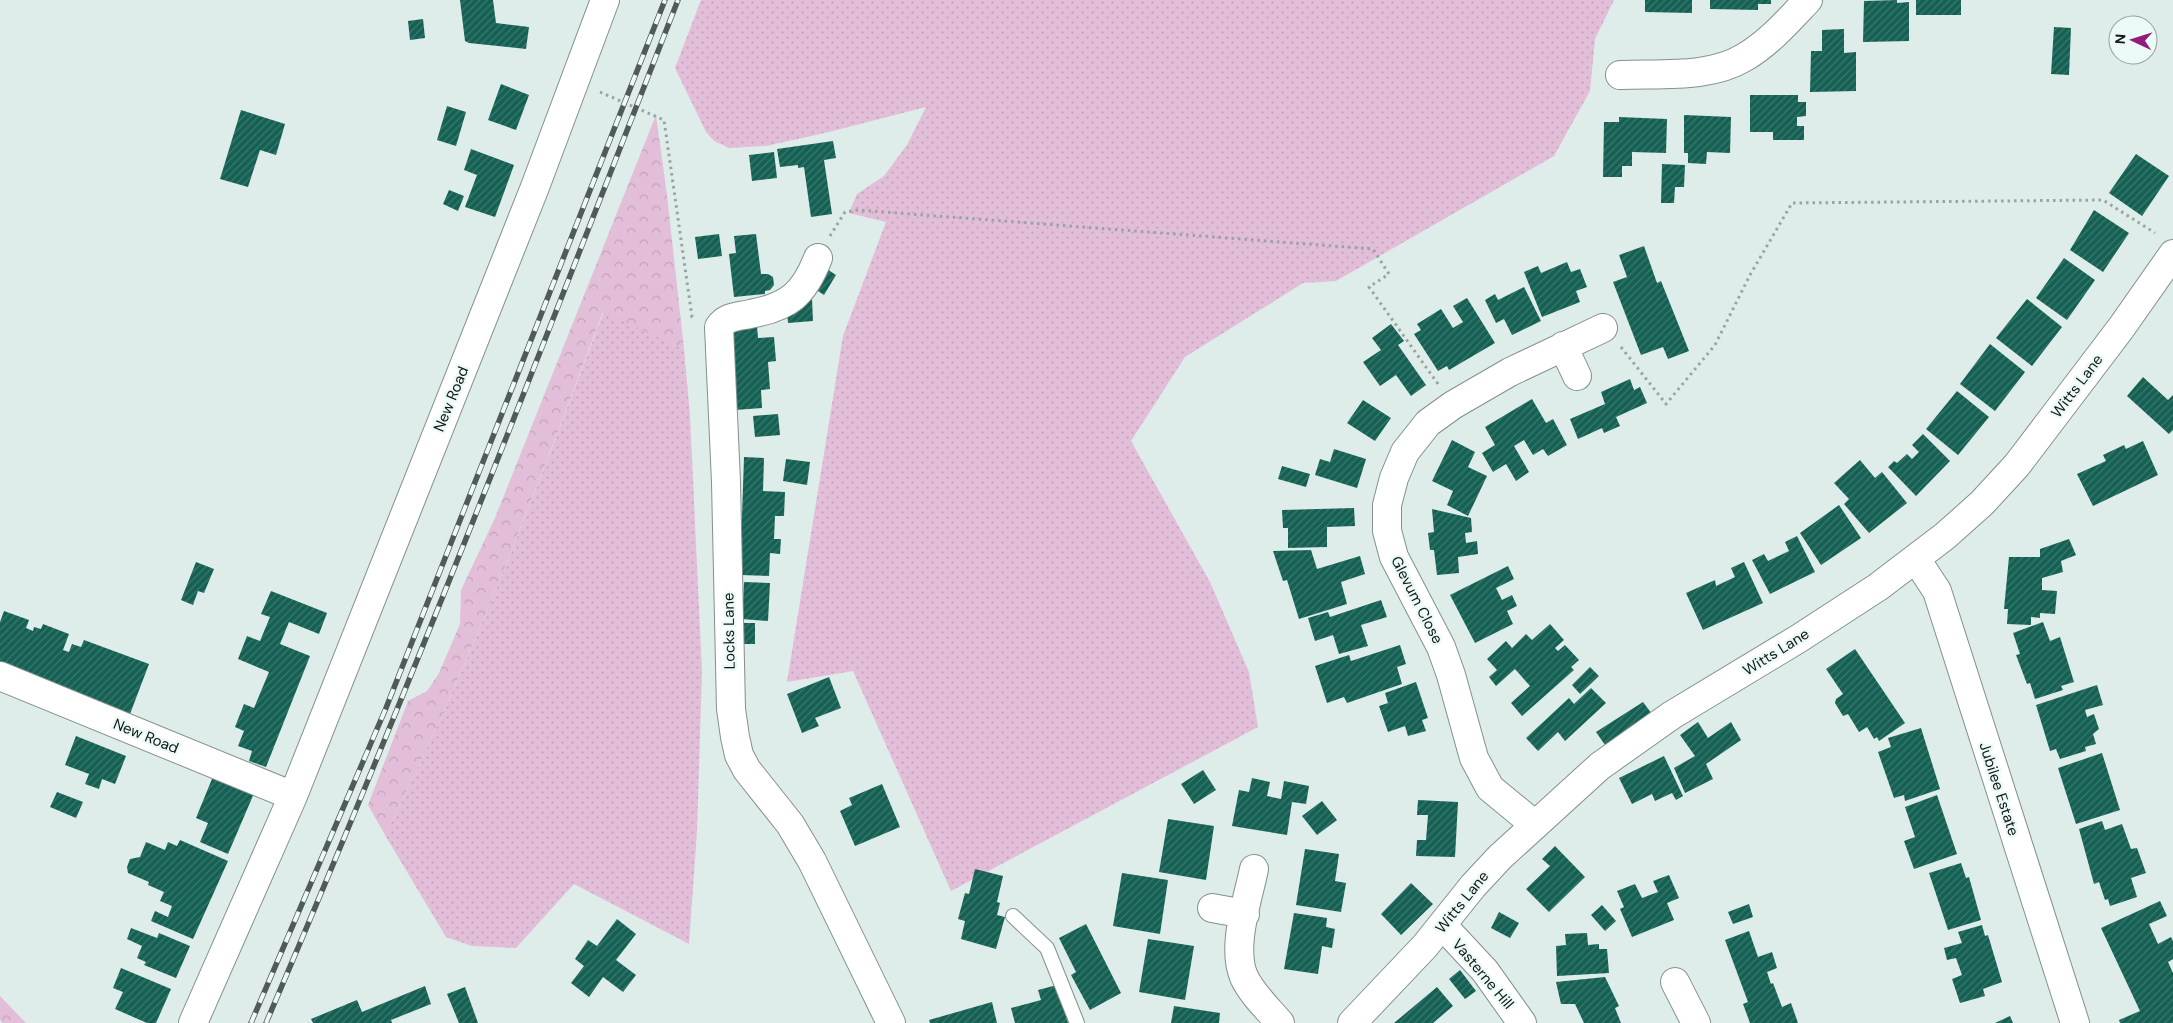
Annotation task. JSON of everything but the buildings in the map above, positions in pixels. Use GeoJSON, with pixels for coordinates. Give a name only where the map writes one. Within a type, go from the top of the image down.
{"type":"FeatureCollection","features":[{"type":"Feature","properties":{"kind":"street","name":"New Road"},"geometry":{"type":"LineString","coordinates":[[194,1023],[293,796],[524,214],[604,0]]}},
{"type":"Feature","properties":{"kind":"street"},"geometry":{"type":"LineString","coordinates":[[1620,75],[1702,71],[1731,64],[1755,51],[1808,0]]}},
{"type":"Feature","properties":{"kind":"street","name":"Witts Lane"},"geometry":{"type":"LineString","coordinates":[[1352,1023],[1443,926],[1473,886],[1500,857],[1600,766],[1649,731],[1814,629],[1916,559],[1982,503],[2017,465],[2121,328],[2167,245]]}},
{"type":"Feature","properties":{"kind":"street"},"geometry":{"type":"LineString","coordinates":[[722,322],[729,318],[762,312],[783,304],[808,282],[818,258]]}},
{"type":"Feature","properties":{"kind":"street","name":"Locks Lane"},"geometry":{"type":"LineString","coordinates":[[722,322],[718,327],[718,336],[726,482],[731,709],[735,737],[747,770],[790,824],[812,861],[891,1023]]}},
{"type":"Feature","properties":{"kind":"street","name":"Glevum Close"},"geometry":{"type":"LineString","coordinates":[[1535,825],[1500,798],[1482,776],[1467,736],[1451,675],[1441,647],[1419,602],[1398,566],[1387,531],[1390,491],[1405,452],[1420,432],[1453,405],[1563,346],[1603,328]]}},
{"type":"Feature","properties":{"kind":"street"},"geometry":{"type":"LineString","coordinates":[[1563,346],[1577,376]]}},
{"type":"Feature","properties":{"kind":"street","name":"Jubilee Estate"},"geometry":{"type":"LineString","coordinates":[[1916,559],[1937,591],[2075,1023]]}},
{"type":"Feature","properties":{"kind":"street","name":"New Road"},"geometry":{"type":"LineString","coordinates":[[0,676],[293,796]]}},
{"type":"Feature","properties":{"kind":"street"},"geometry":{"type":"LineString","coordinates":[[1254,869],[1240,952],[1244,976],[1255,994],[1280,1023]]}},
{"type":"Feature","properties":{"kind":"street"},"geometry":{"type":"LineString","coordinates":[[1212,908],[1245,914]]}},
{"type":"Feature","properties":{"kind":"street","name":"Vasterne Hill"},"geometry":{"type":"LineString","coordinates":[[1443,926],[1485,971],[1522,1023]]}},
{"type":"Feature","properties":{"kind":"street"},"geometry":{"type":"LineString","coordinates":[[1675,982],[1696,1023]]}},
{"type":"Feature","properties":{"kind":"lane"},"geometry":{"type":"LineString","coordinates":[[1013,916],[1047,948],[1077,1023]]}},
{"type":"Feature","properties":{"kind":"path"},"geometry":{"type":"LineString","coordinates":[[574,82],[664,120],[692,317],[722,322]]}},
{"type":"Feature","properties":{"kind":"path"},"geometry":{"type":"LineString","coordinates":[[1603,328],[1666,404],[1715,345],[1750,275],[1792,203],[2103,200],[2167,245]]}},
{"type":"Feature","properties":{"kind":"path"},"geometry":{"type":"LineString","coordinates":[[818,258],[836,224],[845,212],[858,210],[1374,249],[1389,274],[1369,287],[1453,405]]}},
{"type":"Feature","properties":{"kind":"green space"},"geometry":{"type":"Polygon","coordinates":[[[701,0],[1614,0],[1595,39],[1590,91],[1554,156],[1336,281],[1303,283],[1185,357],[1131,441],[1210,582],[1249,672],[1258,727],[951,891],[853,671],[787,682],[843,336],[886,222],[849,213],[857,194],[884,176],[907,145],[926,107],[766,146],[729,148],[714,141],[706,132],[675,68],[701,0]]]}},
{"type":"Feature","properties":{"kind":"green space"},"geometry":{"type":"Polygon","coordinates":[[[656,115],[684,349],[603,312],[474,642],[446,707],[385,835],[368,805],[408,701],[427,691],[439,673],[460,624],[461,590],[495,518],[656,115]]]}},
{"type":"Feature","properties":{"kind":"green space"},"geometry":{"type":"Polygon","coordinates":[[[604,311],[684,349],[690,416],[702,672],[697,831],[689,944],[574,884],[516,948],[472,946],[446,937],[385,835],[446,707],[474,642],[528,510],[604,311]]]}},
{"type":"Feature","properties":{"kind":"green space"},"geometry":{"type":"Polygon","coordinates":[[[0,996],[26,1023],[2,1023],[0,1020],[0,996]]]}},
{"type":"Feature","properties":{"kind":"railway"},"geometry":{"type":"LineString","coordinates":[[251,1023],[386,708],[665,0]]}},
{"type":"Feature","properties":{"kind":"railway"},"geometry":{"type":"LineString","coordinates":[[266,1023],[425,641],[678,0]]}}]}
